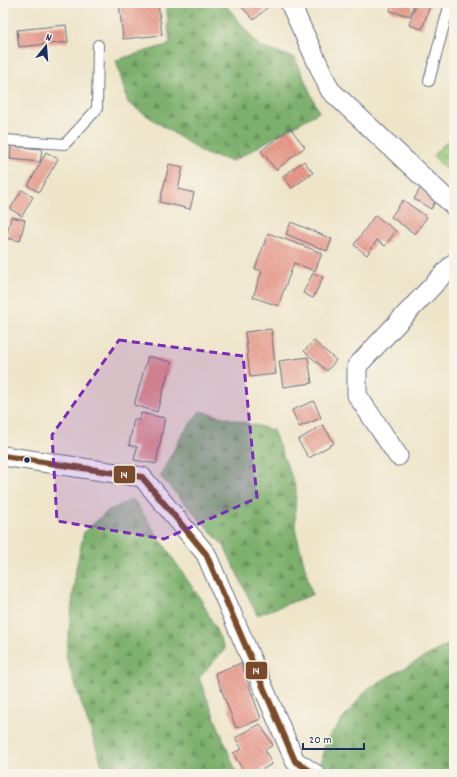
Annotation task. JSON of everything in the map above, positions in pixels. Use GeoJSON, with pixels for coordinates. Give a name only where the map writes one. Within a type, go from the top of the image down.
{"type":"FeatureCollection","features":[{"type":"Feature","properties":{"kind":"street"},"geometry":{"type":"LineString","coordinates":[[290,3],[330,90],[454,206]]}},
{"type":"Feature","properties":{"kind":"street"},"geometry":{"type":"LineString","coordinates":[[398,456],[357,395],[357,366],[454,263]]}},
{"type":"Feature","properties":{"kind":"street"},"geometry":{"type":"LineString","coordinates":[[3,456],[142,477],[206,554],[295,761],[314,774]]}},
{"type":"Feature","properties":{"kind":"lane"},"geometry":{"type":"LineString","coordinates":[[429,80],[450,3]]}},
{"type":"Feature","properties":{"kind":"lane"},"geometry":{"type":"LineString","coordinates":[[3,140],[65,144],[97,109],[98,45]]}},
{"type":"Feature","properties":{"kind":"highlighted area"},"geometry":{"type":"Polygon","coordinates":[[[119,340],[243,356],[257,498],[164,539],[57,521],[52,435],[119,340]]]}},
{"type":"Feature","properties":{"kind":"green space"},"geometry":{"type":"Polygon","coordinates":[[[166,3],[224,3],[260,47],[295,58],[319,112],[233,161],[205,154],[128,103],[116,60],[170,44],[166,3]]]}},
{"type":"Feature","properties":{"kind":"green space"},"geometry":{"type":"Polygon","coordinates":[[[454,135],[454,179],[433,155],[454,135]]]}},
{"type":"Feature","properties":{"kind":"green space"},"geometry":{"type":"Polygon","coordinates":[[[200,411],[273,430],[296,488],[295,528],[312,595],[257,615],[224,546],[160,476],[182,435],[200,411]]]}},
{"type":"Feature","properties":{"kind":"green space"},"geometry":{"type":"Polygon","coordinates":[[[133,499],[203,603],[225,649],[199,678],[237,774],[105,774],[66,657],[76,568],[84,532],[108,511],[133,499]]]}},
{"type":"Feature","properties":{"kind":"green space"},"geometry":{"type":"Polygon","coordinates":[[[454,643],[454,774],[318,774],[326,740],[368,688],[447,645],[454,643]]]}},
{"type":"Feature","properties":{"kind":"building"},"geometry":{"type":"Polygon","coordinates":[[[119,3],[158,3],[162,35],[123,39],[119,3]]]}},
{"type":"Feature","properties":{"kind":"building"},"geometry":{"type":"Polygon","coordinates":[[[238,3],[272,3],[254,20],[238,3]]]}},
{"type":"Feature","properties":{"kind":"building"},"geometry":{"type":"Polygon","coordinates":[[[392,3],[414,3],[410,16],[390,11],[392,3]]]}},
{"type":"Feature","properties":{"kind":"building"},"geometry":{"type":"Polygon","coordinates":[[[416,3],[431,3],[422,29],[409,25],[416,3]]]}},
{"type":"Feature","properties":{"kind":"building"},"geometry":{"type":"Polygon","coordinates":[[[66,25],[68,42],[19,47],[17,30],[66,25]]]}},
{"type":"Feature","properties":{"kind":"building"},"geometry":{"type":"Polygon","coordinates":[[[290,128],[305,147],[276,170],[261,151],[290,128]]]}},
{"type":"Feature","properties":{"kind":"building"},"geometry":{"type":"Polygon","coordinates":[[[11,146],[42,149],[40,162],[10,159],[11,146]]]}},
{"type":"Feature","properties":{"kind":"building"},"geometry":{"type":"Polygon","coordinates":[[[46,152],[58,159],[39,192],[28,186],[46,152]]]}},
{"type":"Feature","properties":{"kind":"building"},"geometry":{"type":"Polygon","coordinates":[[[304,161],[313,173],[292,188],[283,176],[304,161]]]}},
{"type":"Feature","properties":{"kind":"building"},"geometry":{"type":"Polygon","coordinates":[[[169,164],[183,167],[178,189],[194,193],[190,209],[160,202],[169,164]]]}},
{"type":"Feature","properties":{"kind":"building"},"geometry":{"type":"Polygon","coordinates":[[[421,187],[438,197],[431,209],[414,199],[421,187]]]}},
{"type":"Feature","properties":{"kind":"building"},"geometry":{"type":"Polygon","coordinates":[[[22,190],[33,197],[22,216],[10,209],[22,190]]]}},
{"type":"Feature","properties":{"kind":"building"},"geometry":{"type":"Polygon","coordinates":[[[403,200],[427,217],[415,234],[391,217],[403,200]]]}},
{"type":"Feature","properties":{"kind":"building"},"geometry":{"type":"Polygon","coordinates":[[[375,215],[396,231],[385,246],[377,240],[367,255],[354,245],[375,215]]]}},
{"type":"Feature","properties":{"kind":"building"},"geometry":{"type":"Polygon","coordinates":[[[11,217],[25,220],[20,241],[6,238],[11,217]]]}},
{"type":"Feature","properties":{"kind":"building"},"geometry":{"type":"Polygon","coordinates":[[[291,222],[332,239],[327,251],[286,234],[291,222]]]}},
{"type":"Feature","properties":{"kind":"building"},"geometry":{"type":"Polygon","coordinates":[[[268,233],[322,253],[315,271],[294,263],[278,306],[253,297],[262,271],[255,269],[268,233]]]}},
{"type":"Feature","properties":{"kind":"building"},"geometry":{"type":"Polygon","coordinates":[[[313,273],[323,277],[313,298],[303,293],[313,273]]]}},
{"type":"Feature","properties":{"kind":"building"},"geometry":{"type":"Polygon","coordinates":[[[271,329],[276,374],[250,377],[245,332],[271,329]]]}},
{"type":"Feature","properties":{"kind":"building"},"geometry":{"type":"Polygon","coordinates":[[[314,341],[336,360],[327,371],[304,351],[314,341]]]}},
{"type":"Feature","properties":{"kind":"building"},"geometry":{"type":"Polygon","coordinates":[[[148,356],[171,362],[157,412],[134,405],[148,356]]]}},
{"type":"Feature","properties":{"kind":"building"},"geometry":{"type":"Polygon","coordinates":[[[308,357],[312,383],[283,387],[279,361],[308,357]]]}},
{"type":"Feature","properties":{"kind":"building"},"geometry":{"type":"Polygon","coordinates":[[[314,401],[321,418],[299,427],[292,410],[314,401]]]}},
{"type":"Feature","properties":{"kind":"building"},"geometry":{"type":"Polygon","coordinates":[[[141,413],[165,418],[156,464],[134,460],[137,447],[129,445],[134,419],[140,420],[141,413]]]}},
{"type":"Feature","properties":{"kind":"building"},"geometry":{"type":"Polygon","coordinates":[[[323,425],[334,443],[309,458],[298,440],[323,425]]]}},
{"type":"Feature","properties":{"kind":"building"},"geometry":{"type":"Polygon","coordinates":[[[241,663],[261,719],[236,728],[215,673],[241,663]]]}},
{"type":"Feature","properties":{"kind":"building"},"geometry":{"type":"Polygon","coordinates":[[[260,724],[273,745],[265,750],[272,764],[254,774],[245,774],[233,753],[242,749],[235,738],[260,724]]]}},
{"type":"Feature","properties":{"kind":"transit line","name":"14"},"geometry":{"type":"LineString","coordinates":[[3,456],[142,477],[206,554],[295,761],[315,774]]}}]}
